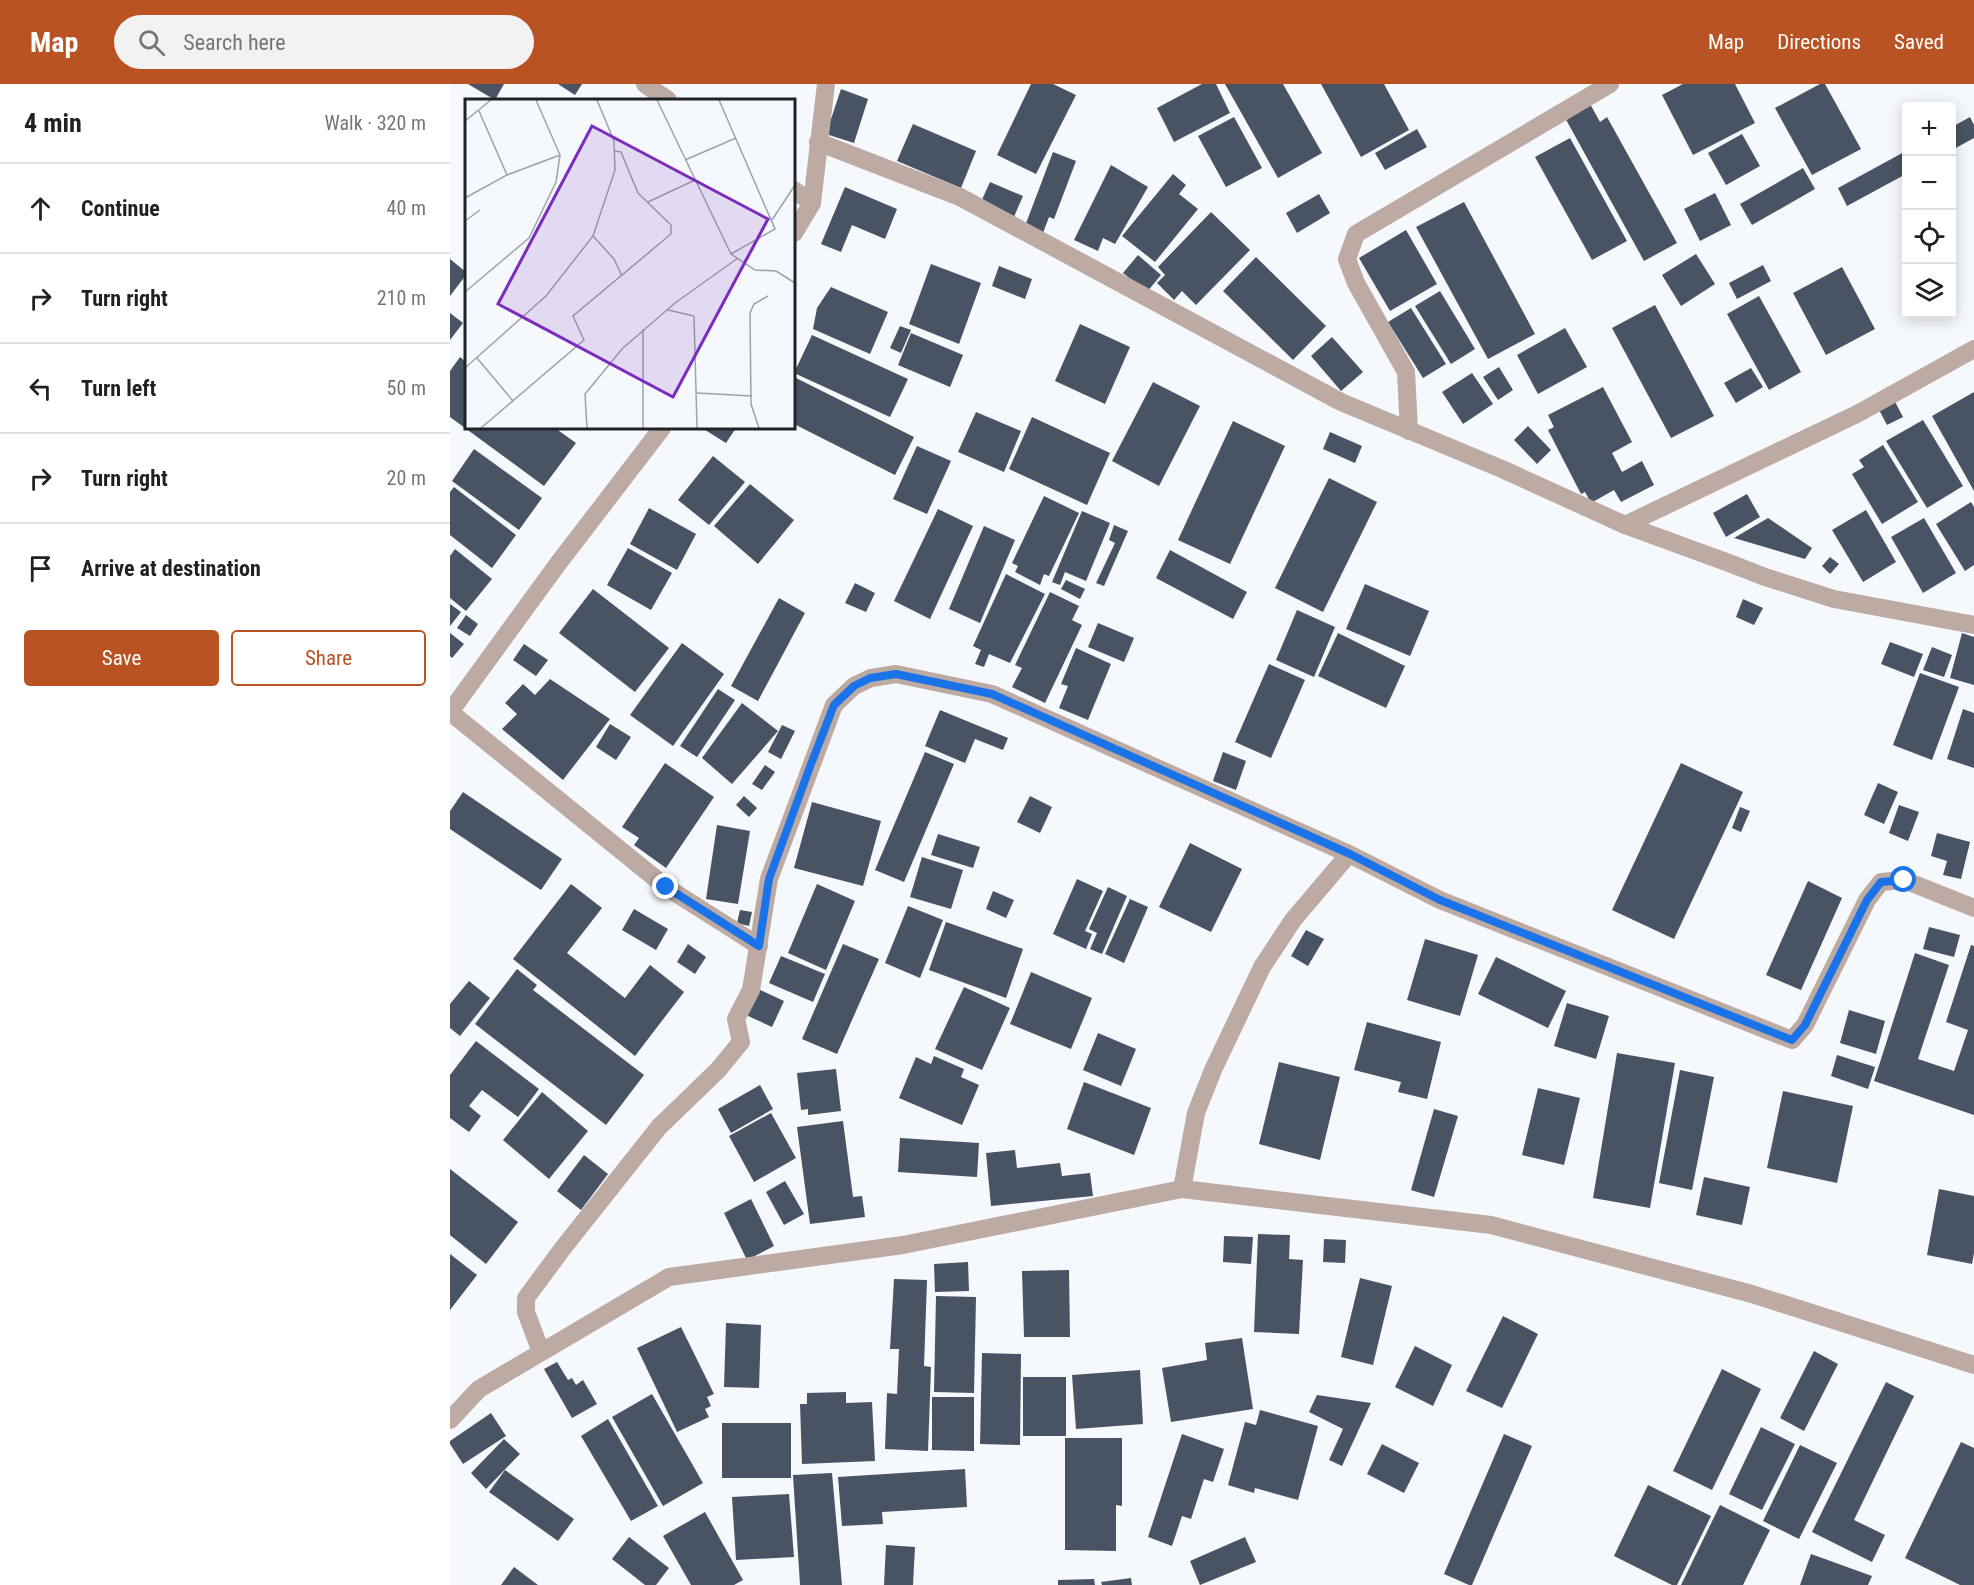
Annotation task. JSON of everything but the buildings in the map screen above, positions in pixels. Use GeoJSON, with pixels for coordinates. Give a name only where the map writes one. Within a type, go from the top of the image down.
{"type":"FeatureCollection","features":[{"type":"Feature","properties":{"kind":"street"},"geometry":{"type":"LineString","coordinates":[[645,84],[667,99]]}},
{"type":"Feature","properties":{"kind":"street"},"geometry":{"type":"LineString","coordinates":[[795,230],[812,203],[826,84]]}},
{"type":"Feature","properties":{"kind":"street"},"geometry":{"type":"LineString","coordinates":[[1409,430],[1407,372],[1356,283],[1347,259],[1356,234],[1610,84]]}},
{"type":"Feature","properties":{"kind":"street"},"geometry":{"type":"LineString","coordinates":[[818,142],[960,197],[1341,402],[1502,469],[1625,525],[1765,577],[1834,599],[1974,625]]}},
{"type":"Feature","properties":{"kind":"street"},"geometry":{"type":"LineString","coordinates":[[795,191],[812,203]]}},
{"type":"Feature","properties":{"kind":"street"},"geometry":{"type":"LineString","coordinates":[[1625,525],[1857,414],[1974,349]]}},
{"type":"Feature","properties":{"kind":"street"},"geometry":{"type":"LineString","coordinates":[[661,429],[557,565],[450,712],[666,887],[759,946]]}},
{"type":"Feature","properties":{"kind":"street"},"geometry":{"type":"LineString","coordinates":[[541,1352],[526,1312],[526,1298],[562,1248],[659,1127],[718,1070],[741,1042],[736,1019],[751,990],[769,879],[834,705],[854,686],[870,678],[896,674],[992,694],[1350,854],[1440,900],[1792,1040],[1805,1025],[1867,900],[1881,882],[1904,880],[1974,908]]}},
{"type":"Feature","properties":{"kind":"street"},"geometry":{"type":"LineString","coordinates":[[1182,1189],[1196,1113],[1213,1070],[1262,967],[1293,920],[1350,854]]}},
{"type":"Feature","properties":{"kind":"street"},"geometry":{"type":"LineString","coordinates":[[450,1420],[478,1389],[669,1277],[903,1245],[1182,1189],[1491,1225],[1752,1294],[1974,1365]]}},
{"type":"Feature","properties":{"kind":"route"},"geometry":{"type":"LineString","coordinates":[[666,887],[759,946],[769,879],[834,705],[854,686],[870,678],[896,674],[992,694],[1350,854],[1440,900],[1792,1040],[1805,1025],[1867,900],[1881,882],[1904,880]]}}]}
